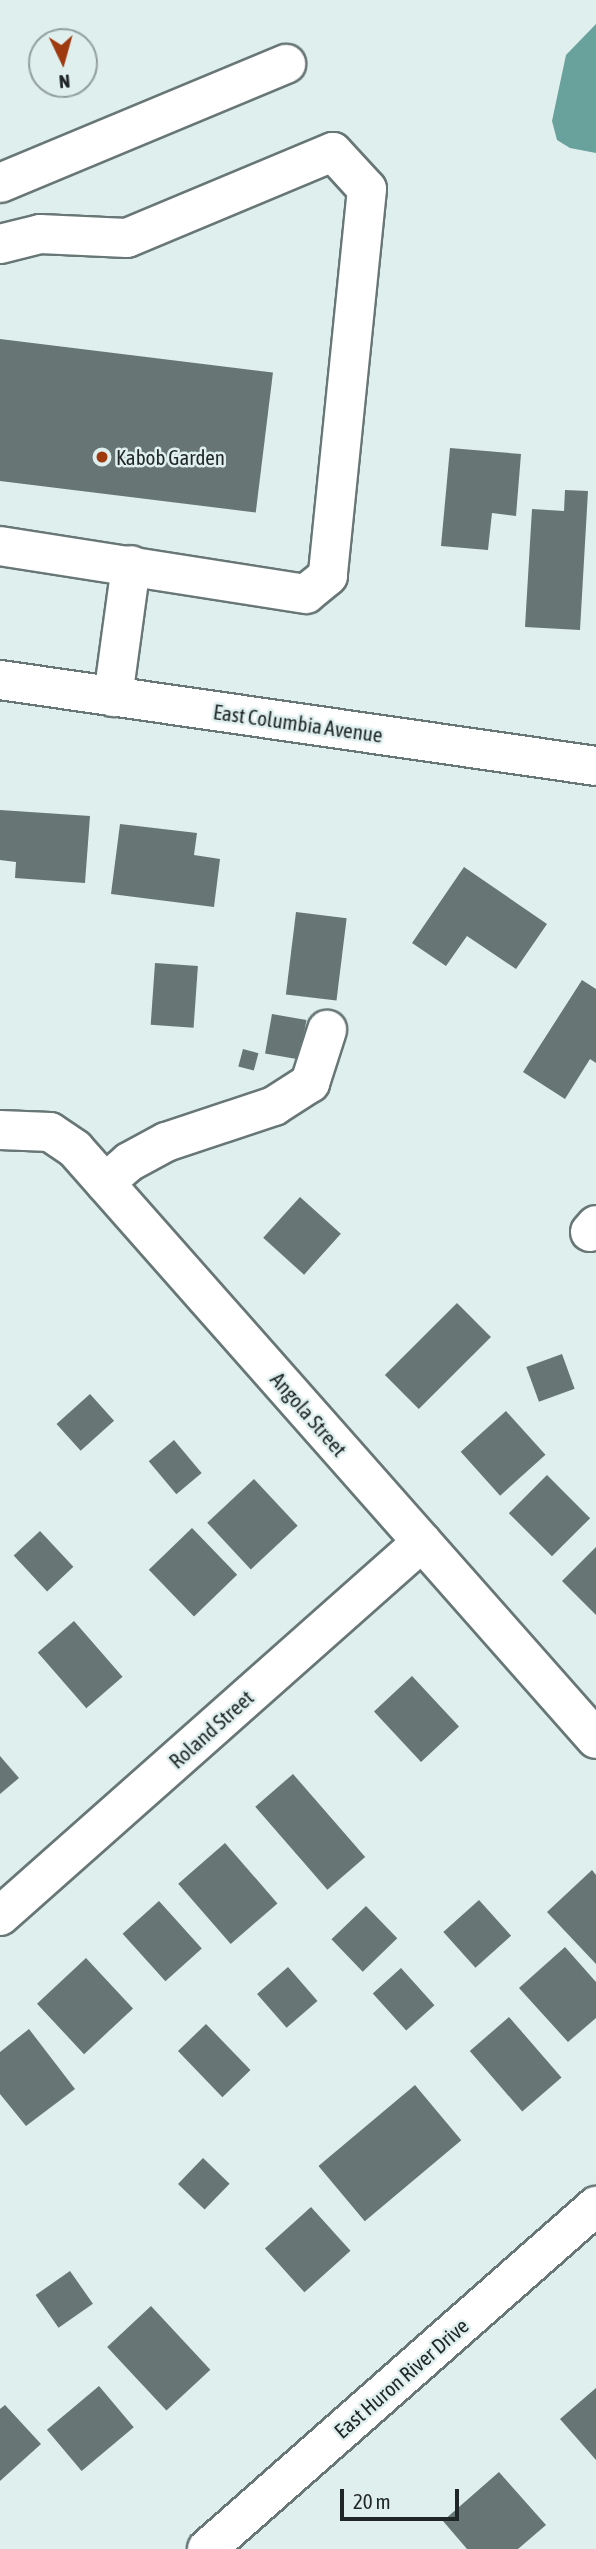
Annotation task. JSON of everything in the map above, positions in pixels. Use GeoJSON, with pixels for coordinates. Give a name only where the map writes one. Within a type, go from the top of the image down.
{"type":"FeatureCollection","features":[{"type":"Feature","properties":{"kind":"street"},"geometry":{"type":"LineString","coordinates":[[0,183],[286,64]]}},
{"type":"Feature","properties":{"kind":"street"},"geometry":{"type":"LineString","coordinates":[[0,244],[40,234],[127,238],[332,152],[367,189],[328,576],[306,594],[0,546]]}},
{"type":"Feature","properties":{"kind":"street"},"geometry":{"type":"LineString","coordinates":[[113,696],[131,565]]}},
{"type":"Feature","properties":{"kind":"street","name":"East Columbia Avenue"},"geometry":{"type":"LineString","coordinates":[[0,680],[596,766]]}},
{"type":"Feature","properties":{"kind":"street"},"geometry":{"type":"LineString","coordinates":[[104,1183],[129,1162],[166,1142],[274,1106],[310,1083],[327,1030]]}},
{"type":"Feature","properties":{"kind":"street","name":"Angola Street"},"geometry":{"type":"LineString","coordinates":[[0,1129],[50,1132],[75,1149],[596,1739]]}},
{"type":"Feature","properties":{"kind":"street","name":"Roland Street"},"geometry":{"type":"LineString","coordinates":[[0,1916],[422,1542]]}},
{"type":"Feature","properties":{"kind":"street","name":"East Huron River Drive"},"geometry":{"type":"LineString","coordinates":[[207,2549],[596,2206]]}},
{"type":"Feature","properties":{"kind":"water"},"geometry":{"type":"Polygon","coordinates":[[[596,24],[596,153],[570,148],[557,140],[552,121],[566,55],[596,24]]]}},
{"type":"Feature","properties":{"kind":"building"},"geometry":{"type":"Polygon","coordinates":[[[0,339],[273,373],[256,512],[0,481],[0,339]]]}},
{"type":"Feature","properties":{"kind":"building"},"geometry":{"type":"Polygon","coordinates":[[[450,448],[521,454],[516,516],[492,513],[488,550],[441,546],[450,448]]]}},
{"type":"Feature","properties":{"kind":"building"},"geometry":{"type":"Polygon","coordinates":[[[565,490],[588,491],[580,630],[525,627],[532,509],[564,511],[565,490]]]}},
{"type":"Feature","properties":{"kind":"building"},"geometry":{"type":"Polygon","coordinates":[[[0,810],[90,816],[85,883],[15,878],[16,862],[0,860],[0,810]]]}},
{"type":"Feature","properties":{"kind":"building"},"geometry":{"type":"Polygon","coordinates":[[[120,824],[197,833],[194,855],[220,859],[214,907],[111,894],[120,824]]]}},
{"type":"Feature","properties":{"kind":"building"},"geometry":{"type":"Polygon","coordinates":[[[464,867],[547,924],[516,969],[467,936],[446,966],[412,943],[464,867]]]}},
{"type":"Feature","properties":{"kind":"building"},"geometry":{"type":"Polygon","coordinates":[[[296,912],[347,918],[337,1001],[286,994],[296,912]]]}},
{"type":"Feature","properties":{"kind":"building"},"geometry":{"type":"Polygon","coordinates":[[[155,963],[198,966],[194,1028],[151,1025],[155,963]]]}},
{"type":"Feature","properties":{"kind":"building"},"geometry":{"type":"Polygon","coordinates":[[[582,980],[596,989],[596,1063],[590,1059],[565,1099],[523,1072],[582,980]]]}},
{"type":"Feature","properties":{"kind":"building"},"geometry":{"type":"Polygon","coordinates":[[[272,1014],[306,1020],[300,1059],[265,1053],[272,1014]]]}},
{"type":"Feature","properties":{"kind":"building"},"geometry":{"type":"Polygon","coordinates":[[[243,1049],[258,1053],[254,1071],[238,1066],[243,1049]]]}},
{"type":"Feature","properties":{"kind":"building"},"geometry":{"type":"Polygon","coordinates":[[[300,1197],[341,1234],[304,1275],[263,1238],[300,1197]]]}},
{"type":"Feature","properties":{"kind":"building"},"geometry":{"type":"Polygon","coordinates":[[[457,1303],[491,1337],[419,1409],[385,1375],[457,1303]]]}},
{"type":"Feature","properties":{"kind":"building"},"geometry":{"type":"Polygon","coordinates":[[[562,1354],[575,1389],[539,1402],[526,1367],[562,1354]]]}},
{"type":"Feature","properties":{"kind":"building"},"geometry":{"type":"Polygon","coordinates":[[[90,1394],[114,1421],[81,1451],[57,1424],[90,1394]]]}},
{"type":"Feature","properties":{"kind":"building"},"geometry":{"type":"Polygon","coordinates":[[[506,1411],[545,1455],[500,1496],[461,1452],[506,1411]]]}},
{"type":"Feature","properties":{"kind":"building"},"geometry":{"type":"Polygon","coordinates":[[[174,1440],[202,1473],[176,1494],[149,1461],[174,1440]]]}},
{"type":"Feature","properties":{"kind":"building"},"geometry":{"type":"Polygon","coordinates":[[[547,1475],[590,1518],[552,1556],[509,1513],[547,1475]]]}},
{"type":"Feature","properties":{"kind":"building"},"geometry":{"type":"Polygon","coordinates":[[[254,1479],[298,1526],[251,1569],[207,1523],[254,1479]]]}},
{"type":"Feature","properties":{"kind":"building"},"geometry":{"type":"Polygon","coordinates":[[[192,1528],[237,1575],[194,1616],[149,1570],[192,1528]]]}},
{"type":"Feature","properties":{"kind":"building"},"geometry":{"type":"Polygon","coordinates":[[[40,1531],[73,1567],[47,1591],[14,1556],[40,1531]]]}},
{"type":"Feature","properties":{"kind":"building"},"geometry":{"type":"Polygon","coordinates":[[[596,1547],[596,1615],[562,1581],[596,1547]]]}},
{"type":"Feature","properties":{"kind":"building"},"geometry":{"type":"Polygon","coordinates":[[[74,1621],[123,1677],[86,1708],[38,1652],[74,1621]]]}},
{"type":"Feature","properties":{"kind":"building"},"geometry":{"type":"Polygon","coordinates":[[[412,1676],[459,1726],[421,1762],[374,1711],[412,1676]]]}},
{"type":"Feature","properties":{"kind":"building"},"geometry":{"type":"Polygon","coordinates":[[[0,1756],[19,1778],[0,1794],[0,1756]]]}},
{"type":"Feature","properties":{"kind":"building"},"geometry":{"type":"Polygon","coordinates":[[[293,1774],[365,1857],[327,1890],[255,1807],[293,1774]]]}},
{"type":"Feature","properties":{"kind":"building"},"geometry":{"type":"Polygon","coordinates":[[[225,1843],[277,1903],[231,1944],[178,1884],[225,1843]]]}},
{"type":"Feature","properties":{"kind":"building"},"geometry":{"type":"Polygon","coordinates":[[[592,1870],[596,1875],[596,1964],[547,1912],[592,1870]]]}},
{"type":"Feature","properties":{"kind":"building"},"geometry":{"type":"Polygon","coordinates":[[[479,1900],[511,1936],[475,1968],[443,1932],[479,1900]]]}},
{"type":"Feature","properties":{"kind":"building"},"geometry":{"type":"Polygon","coordinates":[[[159,1901],[202,1949],[165,1981],[123,1934],[159,1901]]]}},
{"type":"Feature","properties":{"kind":"building"},"geometry":{"type":"Polygon","coordinates":[[[366,1906],[397,1938],[363,1972],[331,1939],[366,1906]]]}},
{"type":"Feature","properties":{"kind":"building"},"geometry":{"type":"Polygon","coordinates":[[[565,1947],[596,1982],[596,2018],[568,2042],[519,1988],[565,1947]]]}},
{"type":"Feature","properties":{"kind":"building"},"geometry":{"type":"Polygon","coordinates":[[[86,1958],[133,2008],[84,2054],[37,2004],[86,1958]]]}},
{"type":"Feature","properties":{"kind":"building"},"geometry":{"type":"Polygon","coordinates":[[[288,1967],[318,2001],[287,2028],[257,1994],[288,1967]]]}},
{"type":"Feature","properties":{"kind":"building"},"geometry":{"type":"Polygon","coordinates":[[[401,1968],[434,2005],[406,2031],[373,1993],[401,1968]]]}},
{"type":"Feature","properties":{"kind":"building"},"geometry":{"type":"Polygon","coordinates":[[[509,2017],[561,2077],[522,2111],[470,2051],[509,2017]]]}},
{"type":"Feature","properties":{"kind":"building"},"geometry":{"type":"Polygon","coordinates":[[[206,2024],[250,2070],[222,2097],[178,2051],[206,2024]]]}},
{"type":"Feature","properties":{"kind":"building"},"geometry":{"type":"Polygon","coordinates":[[[29,2029],[75,2089],[26,2126],[0,2094],[0,2052],[29,2029]]]}},
{"type":"Feature","properties":{"kind":"building"},"geometry":{"type":"Polygon","coordinates":[[[415,2085],[461,2140],[365,2221],[318,2166],[415,2085]]]}},
{"type":"Feature","properties":{"kind":"building"},"geometry":{"type":"Polygon","coordinates":[[[203,2158],[230,2184],[205,2210],[178,2184],[203,2158]]]}},
{"type":"Feature","properties":{"kind":"building"},"geometry":{"type":"Polygon","coordinates":[[[311,2207],[350,2251],[304,2292],[265,2248],[311,2207]]]}},
{"type":"Feature","properties":{"kind":"building"},"geometry":{"type":"Polygon","coordinates":[[[70,2271],[93,2304],[59,2328],[36,2295],[70,2271]]]}},
{"type":"Feature","properties":{"kind":"building"},"geometry":{"type":"Polygon","coordinates":[[[151,2306],[210,2370],[166,2411],[107,2347],[151,2306]]]}},
{"type":"Feature","properties":{"kind":"building"},"geometry":{"type":"Polygon","coordinates":[[[99,2386],[134,2427],[82,2471],[47,2430],[99,2386]]]}},
{"type":"Feature","properties":{"kind":"building"},"geometry":{"type":"Polygon","coordinates":[[[596,2388],[596,2460],[560,2419],[596,2388]]]}},
{"type":"Feature","properties":{"kind":"building"},"geometry":{"type":"Polygon","coordinates":[[[5,2405],[41,2444],[0,2481],[0,2409],[5,2405]]]}},
{"type":"Feature","properties":{"kind":"building"},"geometry":{"type":"Polygon","coordinates":[[[499,2472],[546,2525],[518,2549],[467,2549],[443,2521],[499,2472]]]}},
{"type":"Feature","properties":{"kind":"place","name":"Kabob Garden"},"geometry":{"type":"Point","coordinates":[102,457]}}]}
